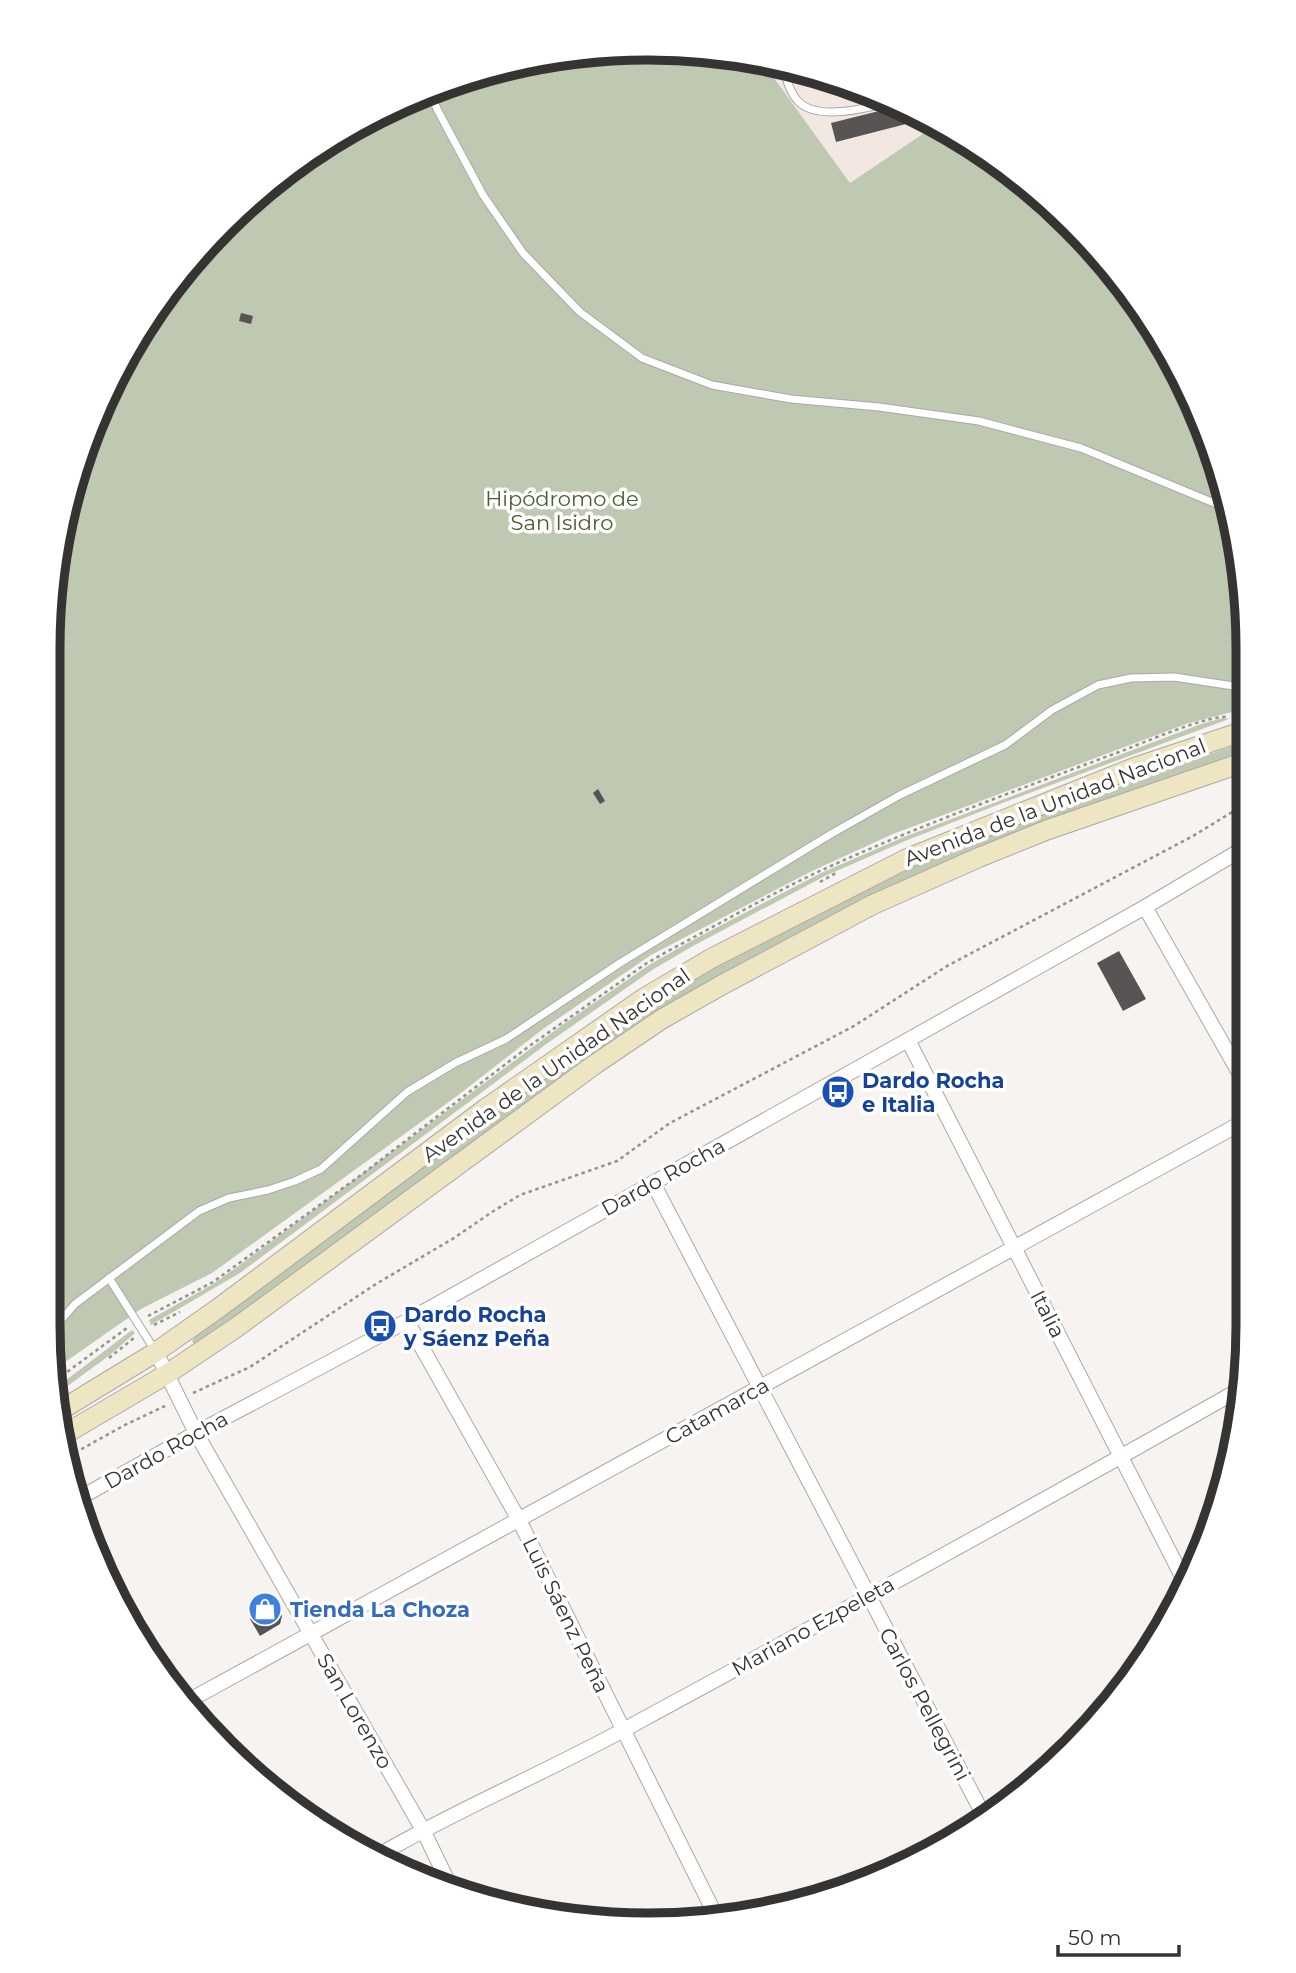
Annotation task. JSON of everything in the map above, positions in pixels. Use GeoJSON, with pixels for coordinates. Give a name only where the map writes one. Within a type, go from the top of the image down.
{"type":"FeatureCollection","features":[{"type":"Feature","properties":{"kind":"main road","name":"Avenida de la Unidad Nacional"},"geometry":{"type":"LineString","coordinates":[[66,1407],[156,1352],[485,1110],[644,998],[712,958],[906,859],[1133,768],[1236,734]]}},
{"type":"Feature","properties":{"kind":"main road","name":"Avenida de la Unidad Nacional"},"geometry":{"type":"LineString","coordinates":[[70,1431],[167,1374],[324,1265],[594,1065],[662,1019],[872,905],[980,857],[1047,830],[1236,765]]}},
{"type":"Feature","properties":{"kind":"street","name":"Dardo Rocha"},"geometry":{"type":"LineString","coordinates":[[85,1495],[407,1321],[1145,907],[1236,853]]}},
{"type":"Feature","properties":{"kind":"street"},"geometry":{"type":"LineString","coordinates":[[1145,907],[1236,1067]]}},
{"type":"Feature","properties":{"kind":"street","name":"Italia"},"geometry":{"type":"LineString","coordinates":[[908,1040],[1181,1574]]}},
{"type":"Feature","properties":{"kind":"street","name":"Catamarca"},"geometry":{"type":"LineString","coordinates":[[193,1698],[1236,1126]]}},
{"type":"Feature","properties":{"kind":"street","name":"Carlos Pellegrini"},"geometry":{"type":"LineString","coordinates":[[653,1183],[981,1810]]}},
{"type":"Feature","properties":{"kind":"street","name":"Luis Sáenz Peña"},"geometry":{"type":"LineString","coordinates":[[407,1321],[519,1520],[713,1909]]}},
{"type":"Feature","properties":{"kind":"street","name":"San Lorenzo"},"geometry":{"type":"LineString","coordinates":[[156,1352],[196,1433],[423,1830],[447,1878]]}},
{"type":"Feature","properties":{"kind":"street","name":"Mariano Ezpeleta"},"geometry":{"type":"LineString","coordinates":[[385,1851],[624,1730],[1232,1394]]}},
{"type":"Feature","properties":{"kind":"lane"},"geometry":{"type":"LineString","coordinates":[[785,76],[797,102],[811,110],[826,113],[875,105]]}},
{"type":"Feature","properties":{"kind":"lane"},"geometry":{"type":"LineString","coordinates":[[434,100],[483,195],[523,253],[580,312],[642,358],[712,385],[791,399],[879,407],[979,421],[1080,448],[1218,505]]}},
{"type":"Feature","properties":{"kind":"lane"},"geometry":{"type":"LineString","coordinates":[[60,1321],[75,1304],[199,1211],[229,1198],[295,1181],[321,1169],[407,1092],[456,1063],[506,1039],[620,963],[831,834],[900,795],[1005,745],[1052,710],[1098,685],[1131,678],[1174,677],[1236,686]]}},
{"type":"Feature","properties":{"kind":"lane"},"geometry":{"type":"LineString","coordinates":[[110,1278],[156,1352]]}},
{"type":"Feature","properties":{"kind":"path"},"geometry":{"type":"LineString","coordinates":[[74,1453],[123,1426],[250,1367],[376,1284],[520,1195],[617,1161],[670,1123],[854,1026],[947,966],[1193,836],[1236,810]]}},
{"type":"Feature","properties":{"kind":"shaded area"},"geometry":{"type":"Polygon","coordinates":[[[770,73],[873,104],[928,131],[850,183],[770,73]]]}},
{"type":"Feature","properties":{"kind":"green space","name":"Hipódromo de San Isidro"},"geometry":{"type":"Polygon","coordinates":[[[610,61],[686,61],[770,73],[850,183],[928,131],[1006,181],[1064,232],[1115,290],[1158,354],[1192,423],[1216,496],[1231,571],[1235,610],[1236,711],[1186,724],[893,834],[810,872],[651,955],[543,1029],[457,1096],[212,1273],[141,1309],[61,1365],[61,610],[71,533],[91,459],[104,423],[138,354],[181,290],[232,232],[260,206],[290,181],[354,138],[423,104],[459,91],[533,71],[571,65],[610,61]]]}},
{"type":"Feature","properties":{"kind":"green space"},"geometry":{"type":"Polygon","coordinates":[[[1223,718],[1229,719],[905,841],[825,876],[693,946],[652,970],[545,1045],[240,1273],[151,1325],[149,1320],[213,1284],[237,1267],[565,1023],[649,965],[691,941],[821,873],[904,837],[1223,718]]]}},
{"type":"Feature","properties":{"kind":"green space"},"geometry":{"type":"Polygon","coordinates":[[[1236,745],[1236,759],[736,968],[195,1346],[192,1341],[196,1335],[435,1157],[515,1098],[669,993],[758,942],[894,876],[1034,818],[1236,745]]]}},
{"type":"Feature","properties":{"kind":"green space"},"geometry":{"type":"Polygon","coordinates":[[[132,1330],[135,1333],[64,1389],[63,1382],[132,1330]]]}},
{"type":"Feature","properties":{"kind":"building"},"geometry":{"type":"Polygon","coordinates":[[[885,109],[910,123],[836,142],[831,123],[885,109]]]}},
{"type":"Feature","properties":{"kind":"building"},"geometry":{"type":"Polygon","coordinates":[[[241,313],[253,316],[251,324],[239,321],[241,313]]]}},
{"type":"Feature","properties":{"kind":"building"},"geometry":{"type":"Polygon","coordinates":[[[598,789],[605,801],[600,804],[593,793],[598,789]]]}},
{"type":"Feature","properties":{"kind":"building"},"geometry":{"type":"Polygon","coordinates":[[[1119,951],[1146,999],[1123,1011],[1097,963],[1119,951]]]}},
{"type":"Feature","properties":{"kind":"building","name":"Tienda La Choza"},"geometry":{"type":"Polygon","coordinates":[[[268,1592],[282,1616],[280,1624],[260,1636],[250,1619],[256,1615],[249,1603],[268,1592]]]}},
{"type":"Feature","properties":{"kind":"place","name":"Dardo Rocha e Italia"},"geometry":{"type":"Point","coordinates":[838,1092]}},
{"type":"Feature","properties":{"kind":"place","name":"Dardo Rocha y Sáenz Peña"},"geometry":{"type":"Point","coordinates":[380,1326]}},
{"type":"Feature","properties":{"kind":"place","name":"Tienda La Choza"},"geometry":{"type":"Point","coordinates":[265,1609]}}]}
